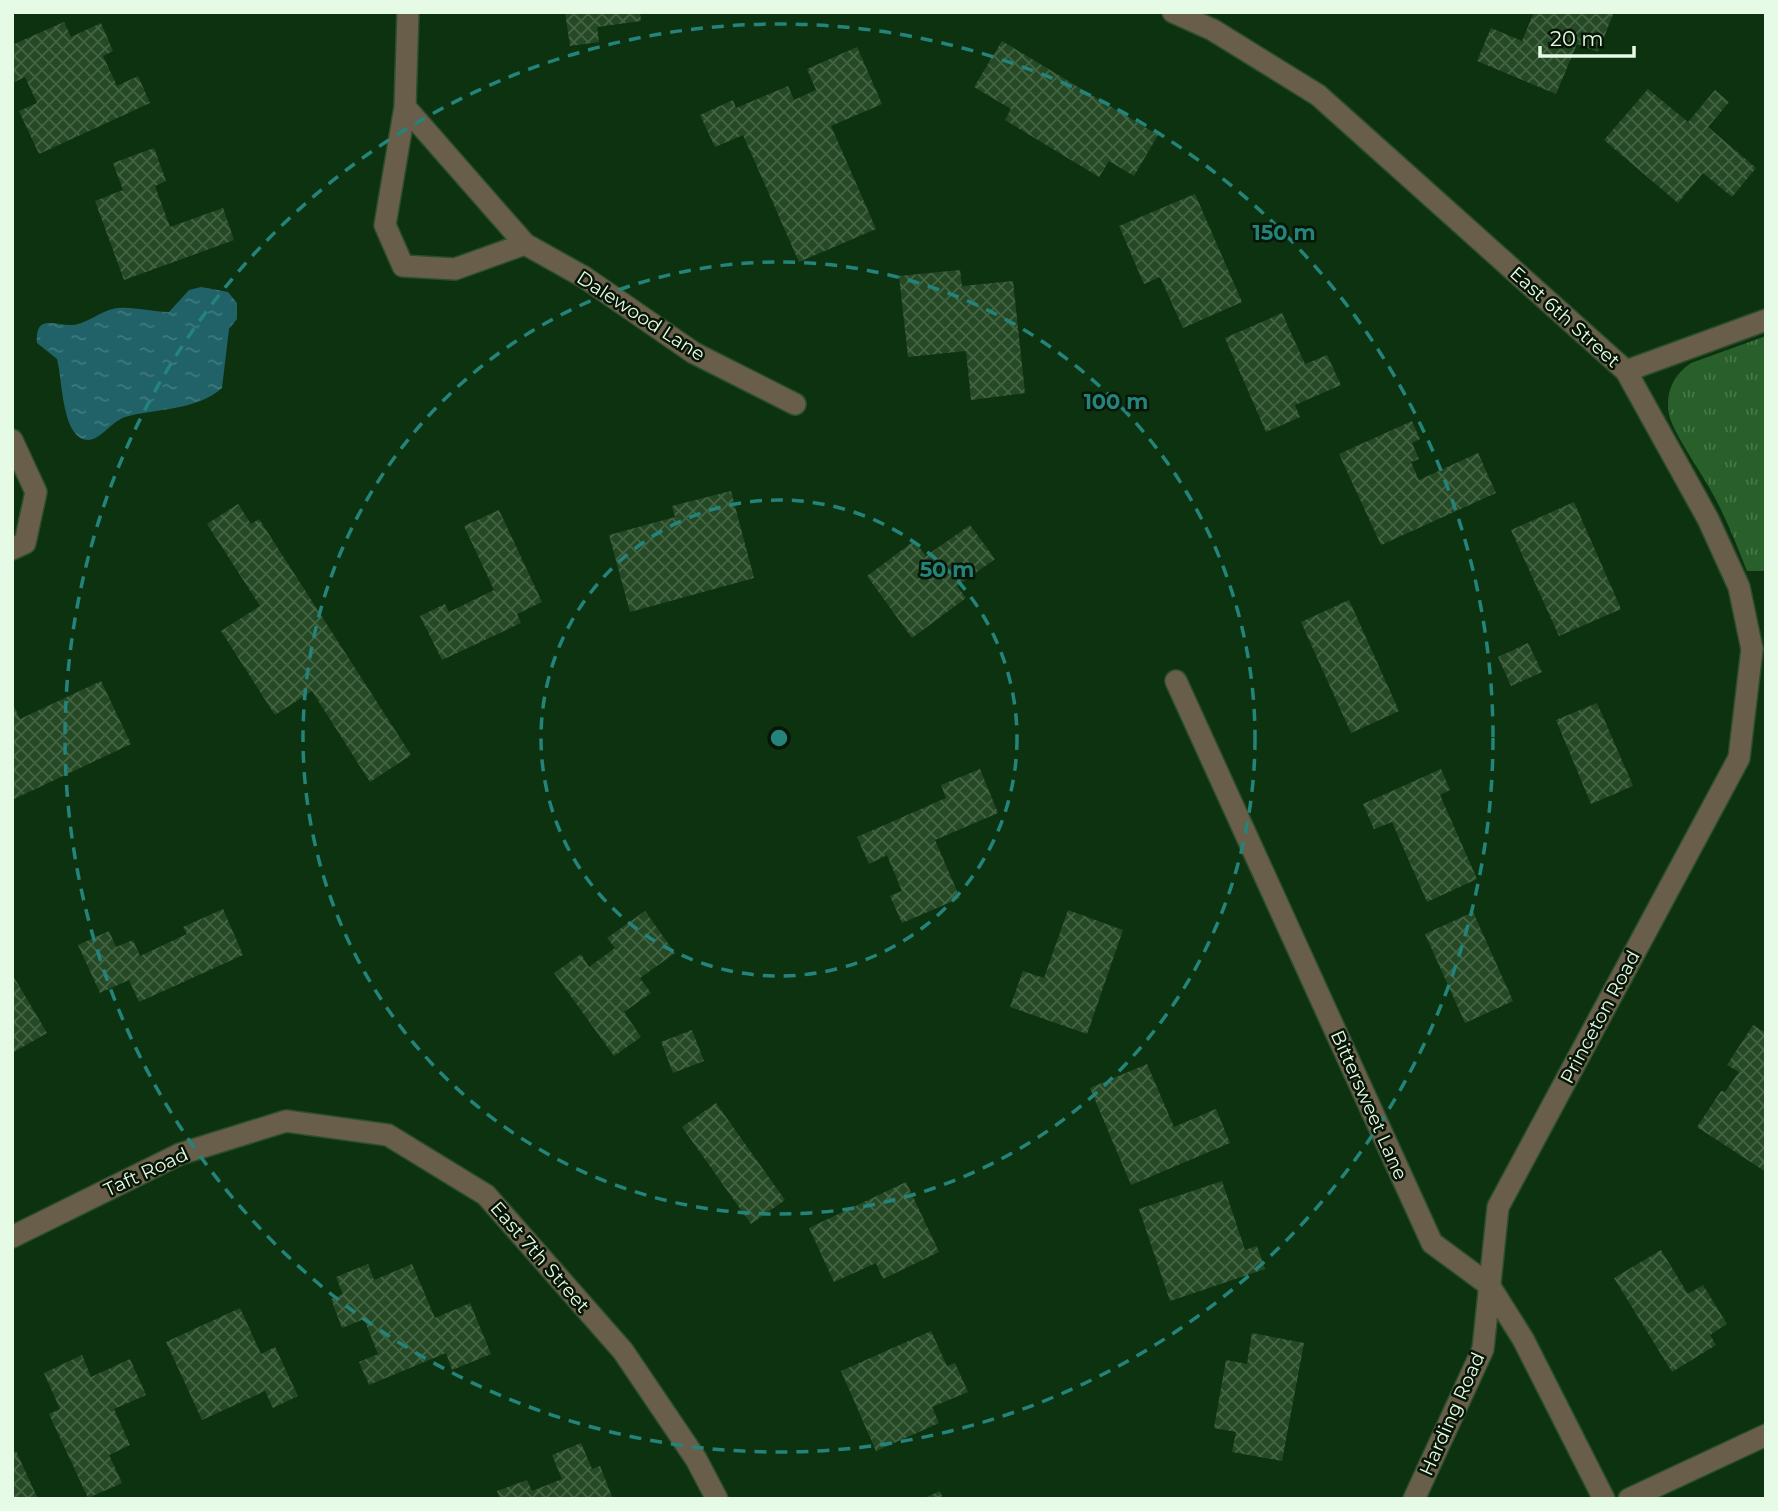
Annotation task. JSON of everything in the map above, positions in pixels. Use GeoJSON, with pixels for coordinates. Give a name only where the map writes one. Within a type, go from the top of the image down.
{"type":"FeatureCollection","features":[{"type":"Feature","properties":{"kind":"street"},"geometry":{"type":"LineString","coordinates":[[408,12],[405,107],[386,225],[403,266],[455,270],[525,244]]}},
{"type":"Feature","properties":{"kind":"street","name":"East 6th Street"},"geometry":{"type":"LineString","coordinates":[[1173,12],[1213,30],[1318,95],[1626,370],[1708,519],[1739,587],[1752,649],[1739,758]]}},
{"type":"Feature","properties":{"kind":"street","name":"Dalewood Lane"},"geometry":{"type":"LineString","coordinates":[[405,107],[525,244],[584,277],[694,353],[795,404]]}},
{"type":"Feature","properties":{"kind":"street"},"geometry":{"type":"LineString","coordinates":[[1626,370],[1766,320]]}},
{"type":"Feature","properties":{"kind":"street"},"geometry":{"type":"LineString","coordinates":[[12,440],[36,492],[26,543],[12,549]]}},
{"type":"Feature","properties":{"kind":"street","name":"Bittersweet Lane"},"geometry":{"type":"LineString","coordinates":[[1176,681],[1432,1243],[1489,1285],[1523,1339],[1604,1499]]}},
{"type":"Feature","properties":{"kind":"street","name":"Princeton Road"},"geometry":{"type":"LineString","coordinates":[[1489,1285],[1498,1207],[1739,758]]}},
{"type":"Feature","properties":{"kind":"street","name":"Taft Road"},"geometry":{"type":"LineString","coordinates":[[12,1237],[180,1154],[286,1121]]}},
{"type":"Feature","properties":{"kind":"street","name":"East 7th Street"},"geometry":{"type":"LineString","coordinates":[[286,1121],[388,1135],[486,1195],[623,1351],[696,1460],[717,1499]]}},
{"type":"Feature","properties":{"kind":"street","name":"Harding Road"},"geometry":{"type":"LineString","coordinates":[[1414,1499],[1483,1349],[1489,1285]]}},
{"type":"Feature","properties":{"kind":"street"},"geometry":{"type":"LineString","coordinates":[[1629,1499],[1766,1435]]}},
{"type":"Feature","properties":{"kind":"green space"},"geometry":{"type":"Polygon","coordinates":[[[1766,336],[1766,571],[1747,571],[1719,505],[1671,422],[1668,399],[1675,379],[1691,363],[1766,336]]]}},
{"type":"Feature","properties":{"kind":"water"},"geometry":{"type":"Polygon","coordinates":[[[201,287],[228,292],[237,303],[237,319],[229,329],[222,388],[188,405],[125,417],[91,440],[79,437],[73,431],[66,412],[57,359],[37,343],[39,328],[47,323],[78,324],[119,308],[169,312],[189,290],[201,287]]]}},
{"type":"Feature","properties":{"kind":"building"},"geometry":{"type":"Polygon","coordinates":[[[565,12],[640,12],[641,21],[597,27],[599,42],[570,46],[565,12]]]}},
{"type":"Feature","properties":{"kind":"building"},"geometry":{"type":"Polygon","coordinates":[[[1534,12],[1614,12],[1598,52],[1577,44],[1556,94],[1477,61],[1491,28],[1522,41],[1534,12]]]}},
{"type":"Feature","properties":{"kind":"building"},"geometry":{"type":"Polygon","coordinates":[[[64,22],[71,37],[101,23],[113,51],[103,56],[117,86],[138,76],[150,103],[39,154],[19,111],[37,103],[25,77],[12,83],[12,45],[64,22]]]}},
{"type":"Feature","properties":{"kind":"building"},"geometry":{"type":"Polygon","coordinates":[[[1002,41],[1158,135],[1134,176],[1109,161],[1099,177],[1005,120],[1011,109],[974,87],[1002,41]]]}},
{"type":"Feature","properties":{"kind":"building"},"geometry":{"type":"Polygon","coordinates":[[[857,47],[882,104],[831,126],[876,229],[799,262],[743,135],[715,147],[700,115],[733,100],[736,108],[788,86],[794,100],[816,90],[807,69],[857,47]]]}},
{"type":"Feature","properties":{"kind":"building"},"geometry":{"type":"Polygon","coordinates":[[[1648,89],[1688,122],[1715,90],[1729,102],[1708,127],[1756,168],[1732,197],[1703,173],[1678,203],[1604,140],[1648,89]]]}},
{"type":"Feature","properties":{"kind":"building"},"geometry":{"type":"Polygon","coordinates":[[[154,148],[166,181],[155,186],[170,227],[223,208],[234,240],[124,280],[95,201],[123,190],[113,163],[154,148]]]}},
{"type":"Feature","properties":{"kind":"building"},"geometry":{"type":"Polygon","coordinates":[[[1195,194],[1242,302],[1183,328],[1160,277],[1144,284],[1119,226],[1195,194]]]}},
{"type":"Feature","properties":{"kind":"building"},"geometry":{"type":"Polygon","coordinates":[[[960,270],[962,286],[1013,281],[1025,393],[971,400],[966,351],[908,357],[899,276],[960,270]]]}},
{"type":"Feature","properties":{"kind":"building"},"geometry":{"type":"Polygon","coordinates":[[[1282,313],[1305,364],[1327,355],[1341,385],[1295,405],[1300,417],[1266,432],[1225,338],[1282,313]]]}},
{"type":"Feature","properties":{"kind":"building"},"geometry":{"type":"Polygon","coordinates":[[[1412,421],[1420,439],[1412,443],[1419,459],[1411,462],[1419,480],[1478,453],[1496,493],[1381,545],[1339,454],[1412,421]]]}},
{"type":"Feature","properties":{"kind":"building"},"geometry":{"type":"Polygon","coordinates":[[[731,491],[754,578],[630,612],[609,535],[675,517],[672,506],[731,491]]]}},
{"type":"Feature","properties":{"kind":"building"},"geometry":{"type":"Polygon","coordinates":[[[1574,502],[1621,609],[1559,636],[1511,530],[1574,502]]]}},
{"type":"Feature","properties":{"kind":"building"},"geometry":{"type":"Polygon","coordinates":[[[238,504],[251,524],[259,519],[411,755],[370,782],[312,691],[275,715],[221,631],[260,606],[207,524],[238,504]]]}},
{"type":"Feature","properties":{"kind":"building"},"geometry":{"type":"Polygon","coordinates":[[[499,510],[542,602],[517,614],[521,623],[442,660],[420,616],[445,604],[449,612],[494,590],[464,526],[499,510]]]}},
{"type":"Feature","properties":{"kind":"building"},"geometry":{"type":"Polygon","coordinates":[[[970,525],[995,559],[957,586],[966,598],[912,638],[867,576],[914,541],[926,556],[970,525]]]}},
{"type":"Feature","properties":{"kind":"building"},"geometry":{"type":"Polygon","coordinates":[[[1349,600],[1399,711],[1351,733],[1301,622],[1349,600]]]}},
{"type":"Feature","properties":{"kind":"building"},"geometry":{"type":"Polygon","coordinates":[[[1528,643],[1542,672],[1511,686],[1498,657],[1528,643]]]}},
{"type":"Feature","properties":{"kind":"building"},"geometry":{"type":"Polygon","coordinates":[[[101,681],[131,744],[12,800],[12,702],[20,719],[101,681]]]}},
{"type":"Feature","properties":{"kind":"building"},"geometry":{"type":"Polygon","coordinates":[[[1597,703],[1633,786],[1591,804],[1556,720],[1597,703]]]}},
{"type":"Feature","properties":{"kind":"building"},"geometry":{"type":"Polygon","coordinates":[[[980,769],[998,813],[935,840],[960,898],[902,923],[890,896],[902,891],[887,855],[869,864],[857,837],[946,798],[941,785],[980,769]]]}},
{"type":"Feature","properties":{"kind":"building"},"geometry":{"type":"Polygon","coordinates":[[[1441,769],[1450,790],[1440,795],[1477,879],[1427,902],[1392,822],[1374,829],[1363,804],[1441,769]]]}},
{"type":"Feature","properties":{"kind":"building"},"geometry":{"type":"Polygon","coordinates":[[[223,909],[243,955],[139,1002],[129,980],[100,993],[78,945],[109,931],[116,947],[133,940],[140,956],[187,934],[183,927],[223,909]]]}},
{"type":"Feature","properties":{"kind":"building"},"geometry":{"type":"Polygon","coordinates":[[[1068,910],[1123,930],[1087,1034],[1010,1007],[1023,971],[1044,978],[1068,910]]]}},
{"type":"Feature","properties":{"kind":"building"},"geometry":{"type":"Polygon","coordinates":[[[645,911],[675,953],[640,978],[651,993],[624,1012],[641,1037],[614,1056],[554,973],[581,954],[589,967],[615,948],[607,938],[645,911]]]}},
{"type":"Feature","properties":{"kind":"building"},"geometry":{"type":"Polygon","coordinates":[[[1473,912],[1513,1001],[1465,1023],[1425,934],[1473,912]]]}},
{"type":"Feature","properties":{"kind":"building"},"geometry":{"type":"Polygon","coordinates":[[[12,974],[47,1033],[12,1053],[12,974]]]}},
{"type":"Feature","properties":{"kind":"building"},"geometry":{"type":"Polygon","coordinates":[[[1753,1025],[1766,1033],[1766,1172],[1697,1127],[1721,1091],[1725,1092],[1739,1072],[1727,1065],[1753,1025]]]}},
{"type":"Feature","properties":{"kind":"building"},"geometry":{"type":"Polygon","coordinates":[[[692,1030],[704,1061],[673,1073],[661,1042],[692,1030]]]}},
{"type":"Feature","properties":{"kind":"building"},"geometry":{"type":"Polygon","coordinates":[[[1147,1064],[1174,1127],[1216,1109],[1230,1143],[1131,1185],[1090,1088],[1147,1064]]]}},
{"type":"Feature","properties":{"kind":"building"},"geometry":{"type":"Polygon","coordinates":[[[716,1103],[785,1200],[751,1224],[682,1127],[716,1103]]]}},
{"type":"Feature","properties":{"kind":"building"},"geometry":{"type":"Polygon","coordinates":[[[1222,1181],[1245,1250],[1257,1246],[1265,1269],[1170,1301],[1139,1209],[1222,1181]]]}},
{"type":"Feature","properties":{"kind":"building"},"geometry":{"type":"Polygon","coordinates":[[[906,1182],[939,1252],[883,1279],[876,1263],[834,1282],[809,1228],[906,1182]]]}},
{"type":"Feature","properties":{"kind":"building"},"geometry":{"type":"Polygon","coordinates":[[[1661,1250],[1688,1294],[1703,1285],[1727,1324],[1710,1335],[1716,1345],[1672,1372],[1614,1278],[1661,1250]]]}},
{"type":"Feature","properties":{"kind":"building"},"geometry":{"type":"Polygon","coordinates":[[[368,1264],[374,1280],[412,1264],[435,1318],[470,1303],[491,1354],[452,1370],[446,1353],[369,1385],[359,1362],[378,1354],[364,1319],[342,1328],[331,1299],[343,1294],[336,1277],[368,1264]]]}},
{"type":"Feature","properties":{"kind":"building"},"geometry":{"type":"Polygon","coordinates":[[[240,1308],[261,1354],[275,1347],[298,1396],[273,1408],[265,1391],[202,1420],[166,1342],[240,1308]]]}},
{"type":"Feature","properties":{"kind":"building"},"geometry":{"type":"Polygon","coordinates":[[[931,1331],[947,1366],[955,1363],[968,1392],[932,1407],[939,1423],[876,1451],[841,1371],[931,1331]]]}},
{"type":"Feature","properties":{"kind":"building"},"geometry":{"type":"Polygon","coordinates":[[[1252,1333],[1304,1343],[1282,1461],[1232,1452],[1236,1432],[1214,1428],[1226,1360],[1247,1364],[1252,1333]]]}},
{"type":"Feature","properties":{"kind":"building"},"geometry":{"type":"Polygon","coordinates":[[[82,1355],[91,1377],[130,1359],[146,1395],[114,1409],[130,1445],[109,1455],[122,1483],[88,1498],[49,1414],[60,1409],[44,1373],[82,1355]]]}},
{"type":"Feature","properties":{"kind":"building"},"geometry":{"type":"Polygon","coordinates":[[[581,1443],[592,1469],[600,1466],[613,1499],[500,1499],[497,1491],[527,1480],[532,1491],[562,1479],[552,1455],[581,1443]]]}},
{"type":"Feature","properties":{"kind":"building"},"geometry":{"type":"Polygon","coordinates":[[[16,1451],[38,1499],[12,1499],[12,1453],[16,1451]]]}},
{"type":"Feature","properties":{"kind":"building"},"geometry":{"type":"Polygon","coordinates":[[[940,1491],[943,1499],[922,1499],[940,1491]]]}}]}
